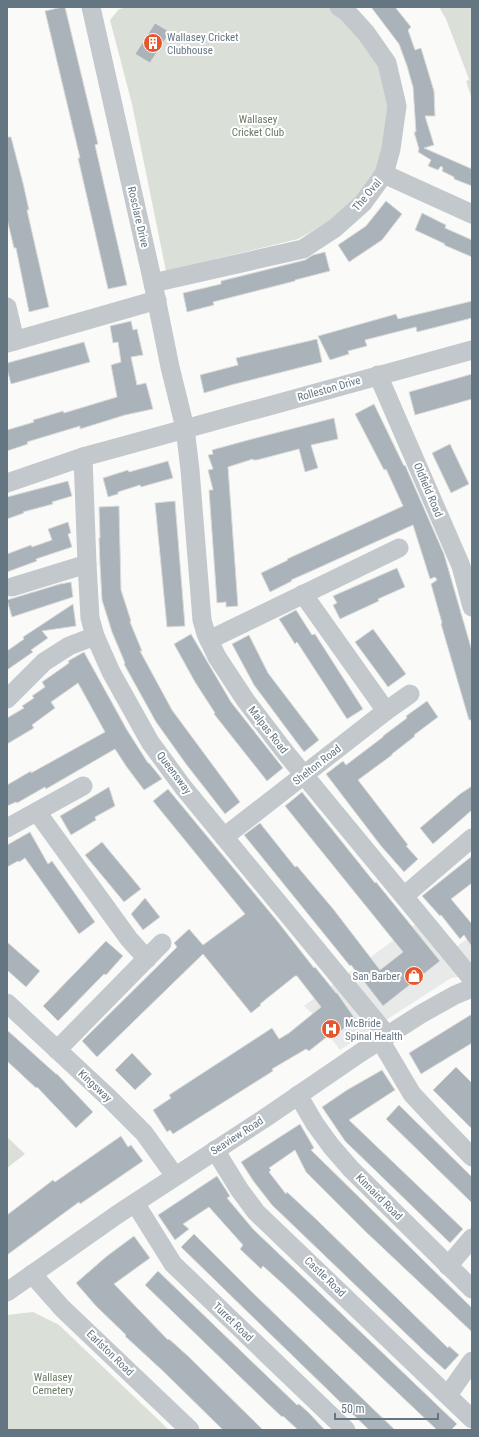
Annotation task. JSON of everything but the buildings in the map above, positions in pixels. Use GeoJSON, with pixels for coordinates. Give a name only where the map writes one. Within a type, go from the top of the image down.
{"type":"FeatureCollection","features":[{"type":"Feature","properties":{"kind":"street","name":"Rosclare Drive"},"geometry":{"type":"LineString","coordinates":[[91,7],[155,292],[170,367],[185,428]]}},
{"type":"Feature","properties":{"kind":"street","name":"The Oval"},"geometry":{"type":"LineString","coordinates":[[11,342],[155,292],[303,248],[335,228],[363,203],[384,174],[391,150],[397,106],[387,63],[366,33],[346,11],[339,7]]}},
{"type":"Feature","properties":{"kind":"street"},"geometry":{"type":"LineString","coordinates":[[384,174],[472,214]]}},
{"type":"Feature","properties":{"kind":"street"},"geometry":{"type":"LineString","coordinates":[[7,307],[11,342]]}},
{"type":"Feature","properties":{"kind":"street","name":"Rolleston Drive"},"geometry":{"type":"LineString","coordinates":[[7,483],[83,458],[185,428],[246,413],[472,350]]}},
{"type":"Feature","properties":{"kind":"street","name":"Oldfield Road"},"geometry":{"type":"LineString","coordinates":[[378,375],[466,564],[472,606]]}},
{"type":"Feature","properties":{"kind":"street","name":"Malpas Road"},"geometry":{"type":"LineString","coordinates":[[185,428],[190,470],[202,620],[217,657],[246,701],[472,979]]}},
{"type":"Feature","properties":{"kind":"street","name":"Queensway"},"geometry":{"type":"LineString","coordinates":[[83,458],[90,618],[95,636],[111,672],[150,742],[183,787],[383,1038],[412,1094],[472,1157]]}},
{"type":"Feature","properties":{"kind":"street"},"geometry":{"type":"LineString","coordinates":[[209,640],[400,548]]}},
{"type":"Feature","properties":{"kind":"street"},"geometry":{"type":"LineString","coordinates":[[12,587],[87,564]]}},
{"type":"Feature","properties":{"kind":"street"},"geometry":{"type":"LineString","coordinates":[[303,594],[386,711]]}},
{"type":"Feature","properties":{"kind":"street"},"geometry":{"type":"LineString","coordinates":[[7,699],[44,662],[69,646],[95,636]]}},
{"type":"Feature","properties":{"kind":"street","name":"Shelton Road"},"geometry":{"type":"LineString","coordinates":[[224,837],[410,694]]}},
{"type":"Feature","properties":{"kind":"street"},"geometry":{"type":"LineString","coordinates":[[7,828],[83,786]]}},
{"type":"Feature","properties":{"kind":"street"},"geometry":{"type":"LineString","coordinates":[[37,812],[129,939],[147,959]]}},
{"type":"Feature","properties":{"kind":"street"},"geometry":{"type":"LineString","coordinates":[[404,896],[472,838]]}},
{"type":"Feature","properties":{"kind":"street"},"geometry":{"type":"LineString","coordinates":[[57,1050],[162,943]]}},
{"type":"Feature","properties":{"kind":"street","name":"Seaview Road"},"geometry":{"type":"LineString","coordinates":[[7,1292],[135,1203],[383,1038],[455,994],[472,988]]}},
{"type":"Feature","properties":{"kind":"street","name":"Kingsway"},"geometry":{"type":"LineString","coordinates":[[7,1003],[110,1099],[144,1134],[175,1176]]}},
{"type":"Feature","properties":{"kind":"street","name":"Kinnaird Road"},"geometry":{"type":"LineString","coordinates":[[298,1095],[315,1124],[331,1146],[351,1169],[472,1289]]}},
{"type":"Feature","properties":{"kind":"street","name":"Castle Road"},"geometry":{"type":"LineString","coordinates":[[215,1150],[239,1189],[256,1212],[472,1419]]}},
{"type":"Feature","properties":{"kind":"street","name":"Turret Road"},"geometry":{"type":"LineString","coordinates":[[135,1203],[173,1264],[346,1430]]}},
{"type":"Feature","properties":{"kind":"street"},"geometry":{"type":"LineString","coordinates":[[448,1266],[472,1238]]}},
{"type":"Feature","properties":{"kind":"street","name":"Earlston Road"},"geometry":{"type":"LineString","coordinates":[[32,1274],[62,1308],[190,1430]]}},
{"type":"Feature","properties":{"kind":"street"},"geometry":{"type":"LineString","coordinates":[[448,1395],[472,1361]]}},
{"type":"Feature","properties":{"kind":"shaded area"},"geometry":{"type":"Polygon","coordinates":[[[417,923],[443,957],[472,935],[472,975],[451,978],[340,1050],[312,1013],[304,1006],[417,923]]]}},
{"type":"Feature","properties":{"kind":"green space","name":"Wallasey Cricket Club"},"geometry":{"type":"Polygon","coordinates":[[[129,7],[330,7],[336,10],[382,66],[390,104],[380,165],[368,187],[332,220],[298,239],[166,271],[132,104],[110,20],[119,9],[129,7]]]}},
{"type":"Feature","properties":{"kind":"green space"},"geometry":{"type":"Polygon","coordinates":[[[439,7],[470,7],[472,10],[472,99],[466,81],[469,80],[466,71],[446,19],[439,7]]]}},
{"type":"Feature","properties":{"kind":"green space"},"geometry":{"type":"Polygon","coordinates":[[[7,1137],[25,1154],[7,1168],[7,1137]]]}},
{"type":"Feature","properties":{"kind":"green space","name":"Wallasey Cemetery"},"geometry":{"type":"Polygon","coordinates":[[[33,1312],[59,1325],[169,1430],[7,1430],[7,1315],[33,1312]]]}},
{"type":"Feature","properties":{"kind":"place","name":"Wallasey Cricket Clubhouse"},"geometry":{"type":"Point","coordinates":[153,43]}},
{"type":"Feature","properties":{"kind":"place","name":"San Barber"},"geometry":{"type":"Point","coordinates":[414,976]}},
{"type":"Feature","properties":{"kind":"place","name":"McBride Spinal Health"},"geometry":{"type":"Point","coordinates":[331,1029]}}]}
